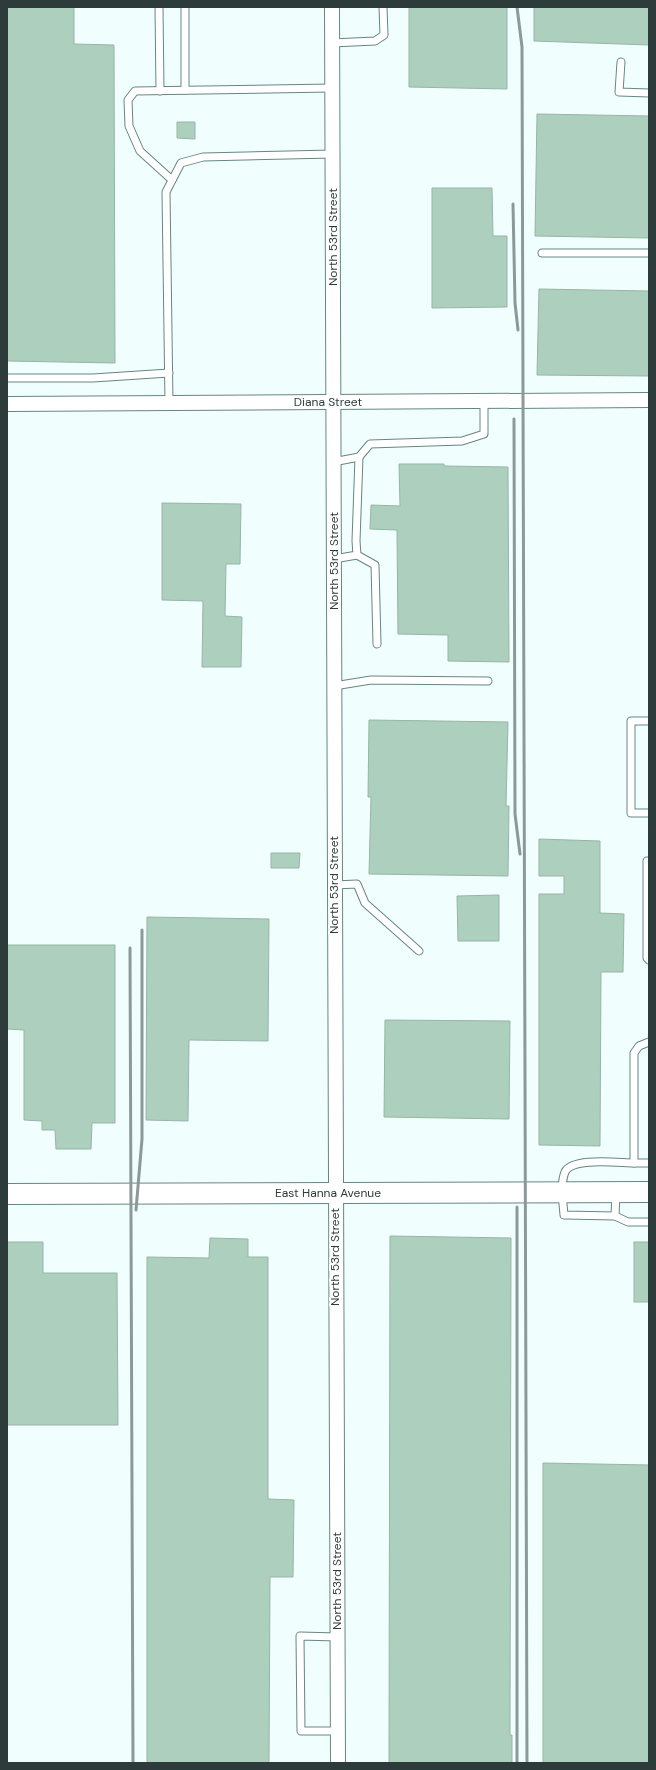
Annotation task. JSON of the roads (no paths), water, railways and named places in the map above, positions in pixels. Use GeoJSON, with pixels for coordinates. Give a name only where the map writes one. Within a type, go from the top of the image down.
{"type":"FeatureCollection","features":[{"type":"Feature","properties":{"kind":"street","name":"North 53rd Street"},"geometry":{"type":"LineString","coordinates":[[332,7],[338,1763]]}},
{"type":"Feature","properties":{"kind":"street","name":"Diana Street"},"geometry":{"type":"LineString","coordinates":[[7,404],[649,400]]}},
{"type":"Feature","properties":{"kind":"street","name":"East Hanna Avenue"},"geometry":{"type":"LineString","coordinates":[[7,1194],[649,1192]]}},
{"type":"Feature","properties":{"kind":"lane"},"geometry":{"type":"LineString","coordinates":[[159,7],[160,91]]}},
{"type":"Feature","properties":{"kind":"lane"},"geometry":{"type":"LineString","coordinates":[[185,7],[185,90]]}},
{"type":"Feature","properties":{"kind":"lane"},"geometry":{"type":"LineString","coordinates":[[332,43],[375,41],[384,35],[383,7]]}},
{"type":"Feature","properties":{"kind":"lane"},"geometry":{"type":"LineString","coordinates":[[620,62],[619,92],[649,93]]}},
{"type":"Feature","properties":{"kind":"lane"},"geometry":{"type":"LineString","coordinates":[[172,180],[140,151],[130,126],[128,100],[135,91],[332,88]]}},
{"type":"Feature","properties":{"kind":"lane"},"geometry":{"type":"LineString","coordinates":[[169,403],[166,192],[181,163],[203,157],[332,154]]}},
{"type":"Feature","properties":{"kind":"lane"},"geometry":{"type":"LineString","coordinates":[[542,253],[649,254]]}},
{"type":"Feature","properties":{"kind":"lane"},"geometry":{"type":"LineString","coordinates":[[7,378],[93,378],[169,373]]}},
{"type":"Feature","properties":{"kind":"lane"},"geometry":{"type":"LineString","coordinates":[[357,555],[356,541],[359,457],[370,444],[462,441],[484,434],[484,401]]}},
{"type":"Feature","properties":{"kind":"lane"},"geometry":{"type":"LineString","coordinates":[[333,462],[359,457]]}},
{"type":"Feature","properties":{"kind":"lane"},"geometry":{"type":"LineString","coordinates":[[334,559],[357,555],[375,565],[377,644]]}},
{"type":"Feature","properties":{"kind":"lane"},"geometry":{"type":"LineString","coordinates":[[334,686],[371,680],[488,680]]}},
{"type":"Feature","properties":{"kind":"lane"},"geometry":{"type":"LineString","coordinates":[[649,721],[631,721],[631,813],[649,813]]}},
{"type":"Feature","properties":{"kind":"lane"},"geometry":{"type":"LineString","coordinates":[[649,861],[646,861],[647,958],[649,960]]}},
{"type":"Feature","properties":{"kind":"lane"},"geometry":{"type":"LineString","coordinates":[[334,885],[357,884],[365,903],[419,951]]}},
{"type":"Feature","properties":{"kind":"lane"},"geometry":{"type":"LineString","coordinates":[[634,1163],[634,1053],[639,1046],[649,1042]]}},
{"type":"Feature","properties":{"kind":"lane"},"geometry":{"type":"LineString","coordinates":[[649,1163],[578,1163],[569,1166],[565,1172],[562,1193],[564,1215],[615,1216],[628,1222],[649,1222]]}},
{"type":"Feature","properties":{"kind":"lane"},"geometry":{"type":"LineString","coordinates":[[615,1216],[616,1193]]}},
{"type":"Feature","properties":{"kind":"lane"},"geometry":{"type":"LineString","coordinates":[[337,1637],[300,1636],[300,1731],[338,1731]]}},
{"type":"Feature","properties":{"kind":"railway"},"geometry":{"type":"LineString","coordinates":[[517,7],[522,47],[527,1763]]}},
{"type":"Feature","properties":{"kind":"railway"},"geometry":{"type":"LineString","coordinates":[[513,204],[515,303],[518,330]]}},
{"type":"Feature","properties":{"kind":"railway"},"geometry":{"type":"LineString","coordinates":[[514,419],[515,814],[520,854]]}},
{"type":"Feature","properties":{"kind":"railway"},"geometry":{"type":"LineString","coordinates":[[136,1210],[142,1139],[142,930]]}},
{"type":"Feature","properties":{"kind":"railway"},"geometry":{"type":"LineString","coordinates":[[130,948],[133,1763]]}},
{"type":"Feature","properties":{"kind":"railway"},"geometry":{"type":"LineString","coordinates":[[517,1207],[517,1763]]}}]}
